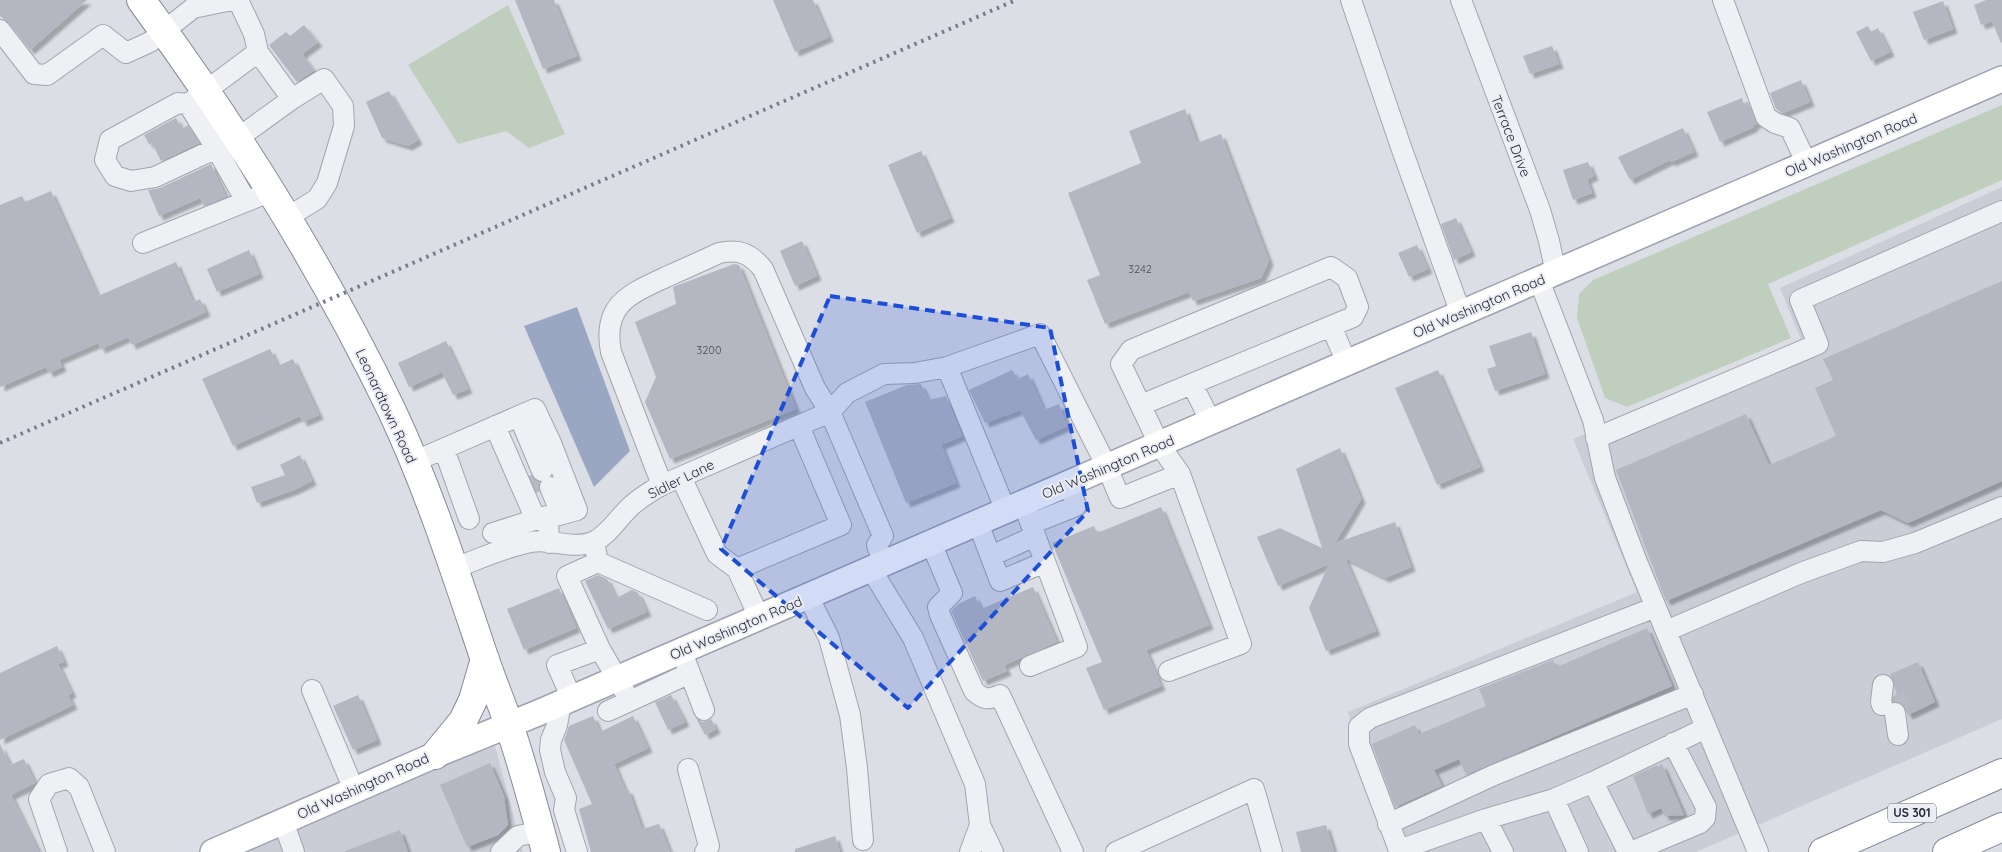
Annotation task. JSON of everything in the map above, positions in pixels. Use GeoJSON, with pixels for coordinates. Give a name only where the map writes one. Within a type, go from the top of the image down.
{"type":"FeatureCollection","features":[{"type":"Feature","properties":{"kind":"highway","name":"Leonardtown Road"},"geometry":{"type":"LineString","coordinates":[[141,0],[165,31],[197,98],[227,143],[272,190],[335,298],[392,412],[455,568],[509,726],[541,832]]}},
{"type":"Feature","properties":{"kind":"highway"},"geometry":{"type":"LineString","coordinates":[[435,755],[463,721],[473,700],[485,660]]}},
{"type":"Feature","properties":{"kind":"highway","name":"US 301"},"geometry":{"type":"LineString","coordinates":[[1823,852],[2002,773]]}},
{"type":"Feature","properties":{"kind":"highway"},"geometry":{"type":"LineString","coordinates":[[1947,852],[2002,827]]}},
{"type":"Feature","properties":{"kind":"main road","name":"Old Washington Road"},"geometry":{"type":"LineString","coordinates":[[229,849],[283,821],[617,679],[686,662],[760,617],[978,523],[1024,519],[1068,484],[2002,80]]}},
{"type":"Feature","properties":{"kind":"street"},"geometry":{"type":"LineString","coordinates":[[0,30],[34,74],[47,75],[103,35],[126,53],[150,42],[193,8],[232,0]]}},
{"type":"Feature","properties":{"kind":"street"},"geometry":{"type":"LineString","coordinates":[[238,0],[254,34],[258,52],[292,100]]}},
{"type":"Feature","properties":{"kind":"street"},"geometry":{"type":"LineString","coordinates":[[1351,0],[1461,314]]}},
{"type":"Feature","properties":{"kind":"street","name":"Terrace Drive"},"geometry":{"type":"LineString","coordinates":[[1461,0],[1540,210],[1549,241],[1548,276],[1593,420],[1605,478],[1656,607],[1758,852]]}},
{"type":"Feature","properties":{"kind":"street"},"geometry":{"type":"LineString","coordinates":[[1723,0],[1766,117],[1775,123],[1790,128],[1807,164]]}},
{"type":"Feature","properties":{"kind":"street"},"geometry":{"type":"LineString","coordinates":[[258,52],[197,98],[178,103],[110,140],[105,160],[115,176],[131,181],[155,177],[227,143],[324,79],[344,106],[344,126],[327,183],[317,199],[288,218]]}},
{"type":"Feature","properties":{"kind":"street"},"geometry":{"type":"LineString","coordinates":[[227,143],[246,201]]}},
{"type":"Feature","properties":{"kind":"street"},"geometry":{"type":"LineString","coordinates":[[143,243],[272,190]]}},
{"type":"Feature","properties":{"kind":"street"},"geometry":{"type":"LineString","coordinates":[[1596,438],[1818,344],[1800,300],[2002,211]]}},
{"type":"Feature","properties":{"kind":"street"},"geometry":{"type":"LineString","coordinates":[[662,484],[611,352],[608,337],[611,319],[618,306],[632,293],[719,253],[732,250],[745,254],[756,260],[763,268],[815,388],[830,412],[883,536],[877,545],[878,566],[913,638],[975,784],[980,825],[993,852]]}},
{"type":"Feature","properties":{"kind":"street"},"geometry":{"type":"LineString","coordinates":[[1141,405],[1353,317],[1358,307],[1347,278],[1331,268],[1131,350],[1121,364],[1159,444],[1180,474],[1241,644],[1170,671]]}},
{"type":"Feature","properties":{"kind":"street"},"geometry":{"type":"LineString","coordinates":[[1331,326],[1347,363]]}},
{"type":"Feature","properties":{"kind":"street"},"geometry":{"type":"LineString","coordinates":[[830,412],[847,393],[884,374],[915,373],[946,367],[1040,334],[1107,467],[1120,498],[1180,474]]}},
{"type":"Feature","properties":{"kind":"street"},"geometry":{"type":"LineString","coordinates":[[946,367],[1045,562],[1077,647],[1030,666]]}},
{"type":"Feature","properties":{"kind":"street"},"geometry":{"type":"LineString","coordinates":[[1192,384],[1211,422]]}},
{"type":"Feature","properties":{"kind":"street"},"geometry":{"type":"LineString","coordinates":[[413,462],[535,409],[551,443],[577,510],[493,533]]}},
{"type":"Feature","properties":{"kind":"street","name":"Sidler Lane"},"geometry":{"type":"LineString","coordinates":[[594,542],[632,505],[662,484],[830,412]]}},
{"type":"Feature","properties":{"kind":"street"},"geometry":{"type":"LineString","coordinates":[[512,419],[544,480],[553,516],[549,543]]}},
{"type":"Feature","properties":{"kind":"street"},"geometry":{"type":"LineString","coordinates":[[512,419],[553,516]]}},
{"type":"Feature","properties":{"kind":"street"},"geometry":{"type":"LineString","coordinates":[[737,569],[841,524],[799,426]]}},
{"type":"Feature","properties":{"kind":"street"},"geometry":{"type":"LineString","coordinates":[[444,448],[469,519]]}},
{"type":"Feature","properties":{"kind":"street"},"geometry":{"type":"LineString","coordinates":[[680,477],[717,554],[737,569],[760,617]]}},
{"type":"Feature","properties":{"kind":"street"},"geometry":{"type":"LineString","coordinates":[[1666,631],[1810,570],[1861,551],[1884,552],[1915,543],[2002,507]]}},
{"type":"Feature","properties":{"kind":"street"},"geometry":{"type":"LineString","coordinates":[[991,556],[1024,519]]}},
{"type":"Feature","properties":{"kind":"street"},"geometry":{"type":"LineString","coordinates":[[978,523],[1000,581],[1045,562]]}},
{"type":"Feature","properties":{"kind":"street"},"geometry":{"type":"LineString","coordinates":[[455,568],[532,541],[568,545],[594,542],[598,562]]}},
{"type":"Feature","properties":{"kind":"street"},"geometry":{"type":"LineString","coordinates":[[931,543],[952,593],[938,606],[940,615],[974,691],[982,699],[989,699],[1000,694],[1073,852]]}},
{"type":"Feature","properties":{"kind":"street"},"geometry":{"type":"LineString","coordinates":[[630,702],[600,650],[567,576],[598,562],[707,610]]}},
{"type":"Feature","properties":{"kind":"street"},"geometry":{"type":"LineString","coordinates":[[808,596],[829,638],[850,715],[863,840]]}},
{"type":"Feature","properties":{"kind":"street"},"geometry":{"type":"LineString","coordinates":[[1656,607],[1370,718],[1359,727],[1359,744],[1388,824],[1399,850],[1486,819],[1554,799],[1706,728]]}},
{"type":"Feature","properties":{"kind":"street"},"geometry":{"type":"LineString","coordinates":[[577,852],[564,810],[566,798],[555,772],[550,750],[551,740],[566,701],[557,665],[600,650]]}},
{"type":"Feature","properties":{"kind":"street"},"geometry":{"type":"LineString","coordinates":[[608,711],[630,702],[686,662],[704,710]]}},
{"type":"Feature","properties":{"kind":"street"},"geometry":{"type":"LineString","coordinates":[[312,690],[354,790]]}},
{"type":"Feature","properties":{"kind":"street"},"geometry":{"type":"LineString","coordinates":[[1388,824],[1494,775],[1693,694]]}},
{"type":"Feature","properties":{"kind":"street"},"geometry":{"type":"LineString","coordinates":[[1593,782],[1630,852],[1700,823],[1705,818],[1706,807],[1673,743]]}},
{"type":"Feature","properties":{"kind":"street"},"geometry":{"type":"LineString","coordinates":[[688,769],[709,846],[705,852]]}},
{"type":"Feature","properties":{"kind":"street"},"geometry":{"type":"LineString","coordinates":[[57,852],[39,799],[49,784],[68,778],[79,787],[105,852]]}},
{"type":"Feature","properties":{"kind":"street"},"geometry":{"type":"LineString","coordinates":[[1116,852],[1254,789],[1272,852]]}},
{"type":"Feature","properties":{"kind":"street"},"geometry":{"type":"LineString","coordinates":[[1554,799],[1578,852]]}},
{"type":"Feature","properties":{"kind":"street"},"geometry":{"type":"LineString","coordinates":[[501,852],[518,836],[541,832],[564,810]]}},
{"type":"Feature","properties":{"kind":"street"},"geometry":{"type":"LineString","coordinates":[[1486,819],[1503,852]]}},
{"type":"Feature","properties":{"kind":"street"},"geometry":{"type":"LineString","coordinates":[[283,821],[294,852]]}},
{"type":"Feature","properties":{"kind":"street"},"geometry":{"type":"LineString","coordinates":[[970,852],[980,825]]}},
{"type":"Feature","properties":{"kind":"highlighted area"},"geometry":{"type":"Polygon","coordinates":[[[830,296],[1050,328],[1088,511],[908,708],[721,549],[830,296]]]}},
{"type":"Feature","properties":{"kind":"shaded area"},"geometry":{"type":"Polygon","coordinates":[[[2002,187],[2002,719],[1696,852],[1388,852],[1348,712],[1637,592],[1573,439],[1802,342],[1780,288],[2002,187]]]}},
{"type":"Feature","properties":{"kind":"shaded area"},"geometry":{"type":"Polygon","coordinates":[[[494,742],[523,852],[251,852],[251,849],[494,742]]]}},
{"type":"Feature","properties":{"kind":"green space"},"geometry":{"type":"Polygon","coordinates":[[[508,5],[565,134],[529,148],[506,131],[458,144],[408,65],[508,5]]]}},
{"type":"Feature","properties":{"kind":"green space"},"geometry":{"type":"Polygon","coordinates":[[[2002,105],[2002,180],[1768,284],[1791,338],[1627,407],[1605,398],[1577,318],[1579,294],[1593,280],[2002,105]]]}},
{"type":"Feature","properties":{"kind":"water"},"geometry":{"type":"Polygon","coordinates":[[[577,307],[630,451],[594,487],[524,326],[577,307]]]}},
{"type":"Feature","properties":{"kind":"building"},"geometry":{"type":"Polygon","coordinates":[[[0,0],[87,0],[30,50],[9,23],[0,16],[0,0]]]}},
{"type":"Feature","properties":{"kind":"building"},"geometry":{"type":"Polygon","coordinates":[[[515,0],[554,0],[577,56],[543,69],[515,0]]]}},
{"type":"Feature","properties":{"kind":"building"},"geometry":{"type":"Polygon","coordinates":[[[773,0],[813,0],[829,37],[795,52],[773,0]]]}},
{"type":"Feature","properties":{"kind":"building"},"geometry":{"type":"Polygon","coordinates":[[[1986,0],[2002,0],[2001,43],[1992,21],[1981,25],[1974,5],[1986,0]]]}},
{"type":"Feature","properties":{"kind":"building"},"geometry":{"type":"Polygon","coordinates":[[[1943,1],[1953,29],[1924,40],[1913,12],[1943,1]]]}},
{"type":"Feature","properties":{"kind":"building"},"geometry":{"type":"Polygon","coordinates":[[[304,25],[318,42],[302,54],[314,70],[297,82],[269,45],[286,32],[290,36],[304,25]]]}},
{"type":"Feature","properties":{"kind":"building"},"geometry":{"type":"Polygon","coordinates":[[[1868,26],[1871,32],[1878,28],[1890,52],[1871,61],[1856,32],[1868,26]]]}},
{"type":"Feature","properties":{"kind":"building"},"geometry":{"type":"Polygon","coordinates":[[[1552,46],[1559,64],[1530,74],[1523,56],[1552,46]]]}},
{"type":"Feature","properties":{"kind":"building"},"geometry":{"type":"Polygon","coordinates":[[[1801,80],[1810,102],[1783,113],[1776,109],[1770,93],[1801,80]]]}},
{"type":"Feature","properties":{"kind":"building"},"geometry":{"type":"Polygon","coordinates":[[[389,91],[418,140],[408,146],[382,138],[366,102],[389,91]]]}},
{"type":"Feature","properties":{"kind":"building"},"geometry":{"type":"Polygon","coordinates":[[[1742,98],[1744,104],[1748,102],[1757,124],[1720,142],[1707,112],[1742,98]]]}},
{"type":"Feature","properties":{"kind":"building"},"geometry":{"type":"Polygon","coordinates":[[[1185,109],[1197,143],[1221,134],[1269,261],[1261,278],[1193,301],[1189,292],[1105,324],[1087,280],[1100,275],[1068,193],[1141,163],[1129,131],[1185,109]]]}},
{"type":"Feature","properties":{"kind":"building"},"geometry":{"type":"Polygon","coordinates":[[[176,118],[182,129],[188,125],[199,143],[161,161],[152,143],[149,144],[144,135],[176,118]]]}},
{"type":"Feature","properties":{"kind":"building"},"geometry":{"type":"Polygon","coordinates":[[[1683,128],[1694,152],[1671,162],[1670,160],[1630,180],[1618,157],[1683,128]]]}},
{"type":"Feature","properties":{"kind":"building"},"geometry":{"type":"Polygon","coordinates":[[[921,151],[950,218],[917,233],[888,165],[921,151]]]}},
{"type":"Feature","properties":{"kind":"building"},"geometry":{"type":"Polygon","coordinates":[[[1588,162],[1594,176],[1587,179],[1592,193],[1573,200],[1563,170],[1588,162]]]}},
{"type":"Feature","properties":{"kind":"building"},"geometry":{"type":"Polygon","coordinates":[[[211,164],[226,197],[204,206],[200,198],[159,216],[148,190],[160,188],[211,164]]]}},
{"type":"Feature","properties":{"kind":"building"},"geometry":{"type":"Polygon","coordinates":[[[51,191],[98,296],[176,262],[193,302],[200,299],[206,312],[132,345],[128,337],[101,349],[98,343],[59,360],[62,367],[49,373],[46,367],[0,387],[0,205],[22,196],[25,202],[51,191]]]}},
{"type":"Feature","properties":{"kind":"building"},"geometry":{"type":"Polygon","coordinates":[[[1456,218],[1471,252],[1454,260],[1441,224],[1456,218]]]}},
{"type":"Feature","properties":{"kind":"building"},"geometry":{"type":"Polygon","coordinates":[[[802,241],[817,276],[795,286],[780,251],[802,241]]]}},
{"type":"Feature","properties":{"kind":"building"},"geometry":{"type":"Polygon","coordinates":[[[1417,245],[1428,269],[1409,277],[1398,253],[1417,245]]]}},
{"type":"Feature","properties":{"kind":"building"},"geometry":{"type":"Polygon","coordinates":[[[249,250],[259,274],[217,292],[207,269],[249,250]]]}},
{"type":"Feature","properties":{"kind":"building"},"geometry":{"type":"Polygon","coordinates":[[[734,264],[739,265],[796,409],[670,459],[645,402],[656,377],[635,322],[676,304],[673,287],[734,264]]]}},
{"type":"Feature","properties":{"kind":"building"},"geometry":{"type":"Polygon","coordinates":[[[2002,281],[2002,481],[1908,523],[1881,510],[1666,601],[1616,470],[1746,414],[1769,465],[1836,436],[1815,388],[1833,380],[1823,359],[2002,281]]]}},
{"type":"Feature","properties":{"kind":"building"},"geometry":{"type":"Polygon","coordinates":[[[1531,332],[1545,374],[1495,391],[1487,369],[1496,366],[1489,346],[1531,332]]]}},
{"type":"Feature","properties":{"kind":"building"},"geometry":{"type":"Polygon","coordinates":[[[446,341],[468,389],[453,395],[442,372],[409,387],[398,363],[446,341]]]}},
{"type":"Feature","properties":{"kind":"building"},"geometry":{"type":"Polygon","coordinates":[[[270,349],[278,366],[293,359],[319,415],[303,422],[300,416],[233,446],[202,379],[270,349]]]}},
{"type":"Feature","properties":{"kind":"building"},"geometry":{"type":"Polygon","coordinates":[[[1012,370],[1018,379],[1028,374],[1044,410],[1059,404],[1067,426],[1036,440],[1020,410],[985,423],[969,390],[1012,370]]]}},
{"type":"Feature","properties":{"kind":"building"},"geometry":{"type":"Polygon","coordinates":[[[1438,370],[1480,467],[1437,485],[1395,388],[1438,370]]]}},
{"type":"Feature","properties":{"kind":"building"},"geometry":{"type":"Polygon","coordinates":[[[921,384],[928,400],[946,396],[962,436],[941,445],[956,483],[906,503],[865,402],[907,385],[921,384]]]}},
{"type":"Feature","properties":{"kind":"building"},"geometry":{"type":"Polygon","coordinates":[[[1340,448],[1361,499],[1335,543],[1395,522],[1411,567],[1385,578],[1345,558],[1376,631],[1326,651],[1309,608],[1329,564],[1278,586],[1257,537],[1280,528],[1322,548],[1296,469],[1340,448]]]}},
{"type":"Feature","properties":{"kind":"building"},"geometry":{"type":"Polygon","coordinates":[[[300,455],[312,481],[294,490],[257,503],[251,487],[285,475],[280,465],[300,455]]]}},
{"type":"Feature","properties":{"kind":"building"},"geometry":{"type":"Polygon","coordinates":[[[1161,507],[1209,625],[1146,650],[1161,686],[1104,710],[1086,668],[1102,662],[1052,543],[1094,526],[1097,533],[1161,507]]]}},
{"type":"Feature","properties":{"kind":"building"},"geometry":{"type":"Polygon","coordinates":[[[598,575],[607,579],[616,598],[632,590],[638,593],[647,612],[608,629],[585,581],[598,575]]]}},
{"type":"Feature","properties":{"kind":"building"},"geometry":{"type":"Polygon","coordinates":[[[1033,587],[1057,642],[1004,665],[1007,671],[983,681],[951,611],[958,604],[975,596],[981,609],[1033,587]]]}},
{"type":"Feature","properties":{"kind":"building"},"geometry":{"type":"Polygon","coordinates":[[[559,588],[576,628],[524,650],[507,609],[559,588]]]}},
{"type":"Feature","properties":{"kind":"building"},"geometry":{"type":"Polygon","coordinates":[[[1647,628],[1672,686],[1466,775],[1459,759],[1434,770],[1442,786],[1395,807],[1372,744],[1415,725],[1419,734],[1486,706],[1479,689],[1553,660],[1557,667],[1647,628]]]}},
{"type":"Feature","properties":{"kind":"building"},"geometry":{"type":"Polygon","coordinates":[[[57,646],[64,662],[58,664],[72,693],[68,695],[73,705],[0,740],[0,673],[57,646]]]}},
{"type":"Feature","properties":{"kind":"building"},"geometry":{"type":"Polygon","coordinates":[[[1918,662],[1935,702],[1908,715],[1902,703],[1893,701],[1894,696],[1897,694],[1890,674],[1918,662]]]}},
{"type":"Feature","properties":{"kind":"building"},"geometry":{"type":"Polygon","coordinates":[[[358,695],[377,740],[353,750],[333,706],[358,695]]]}},
{"type":"Feature","properties":{"kind":"building"},"geometry":{"type":"Polygon","coordinates":[[[671,695],[685,722],[668,730],[655,702],[671,695]]]}},
{"type":"Feature","properties":{"kind":"building"},"geometry":{"type":"Polygon","coordinates":[[[593,716],[600,732],[633,716],[648,748],[614,764],[625,790],[628,789],[642,829],[659,824],[670,852],[591,852],[579,809],[592,804],[564,740],[569,726],[593,716]]]}},
{"type":"Feature","properties":{"kind":"building"},"geometry":{"type":"Polygon","coordinates":[[[696,718],[703,722],[711,719],[716,729],[705,735],[696,718]]]}},
{"type":"Feature","properties":{"kind":"building"},"geometry":{"type":"Polygon","coordinates":[[[0,744],[10,765],[24,759],[35,783],[11,795],[39,852],[0,852],[0,744]]]}},
{"type":"Feature","properties":{"kind":"building"},"geometry":{"type":"Polygon","coordinates":[[[490,763],[504,796],[508,825],[498,835],[467,847],[440,785],[490,763]]]}},
{"type":"Feature","properties":{"kind":"building"},"geometry":{"type":"Polygon","coordinates":[[[1662,764],[1684,815],[1665,816],[1661,808],[1648,814],[1633,776],[1662,764]]]}},
{"type":"Feature","properties":{"kind":"building"},"geometry":{"type":"Polygon","coordinates":[[[1326,825],[1334,852],[1301,852],[1296,832],[1326,825]]]}},
{"type":"Feature","properties":{"kind":"building"},"geometry":{"type":"Polygon","coordinates":[[[400,830],[408,852],[345,852],[345,851],[400,830]]]}},
{"type":"Feature","properties":{"kind":"building"},"geometry":{"type":"Polygon","coordinates":[[[835,836],[840,852],[795,852],[795,849],[835,836]]]}},
{"type":"Feature","properties":{"kind":"tunnel"},"geometry":{"type":"LineString","coordinates":[[529,476],[536,493]]}},
{"type":"Feature","properties":{"kind":"tunnel"},"geometry":{"type":"LineString","coordinates":[[1894,696],[1901,710]]}},
{"type":"Feature","properties":{"kind":"railway"},"geometry":{"type":"LineString","coordinates":[[0,443],[1016,0]]}}]}
